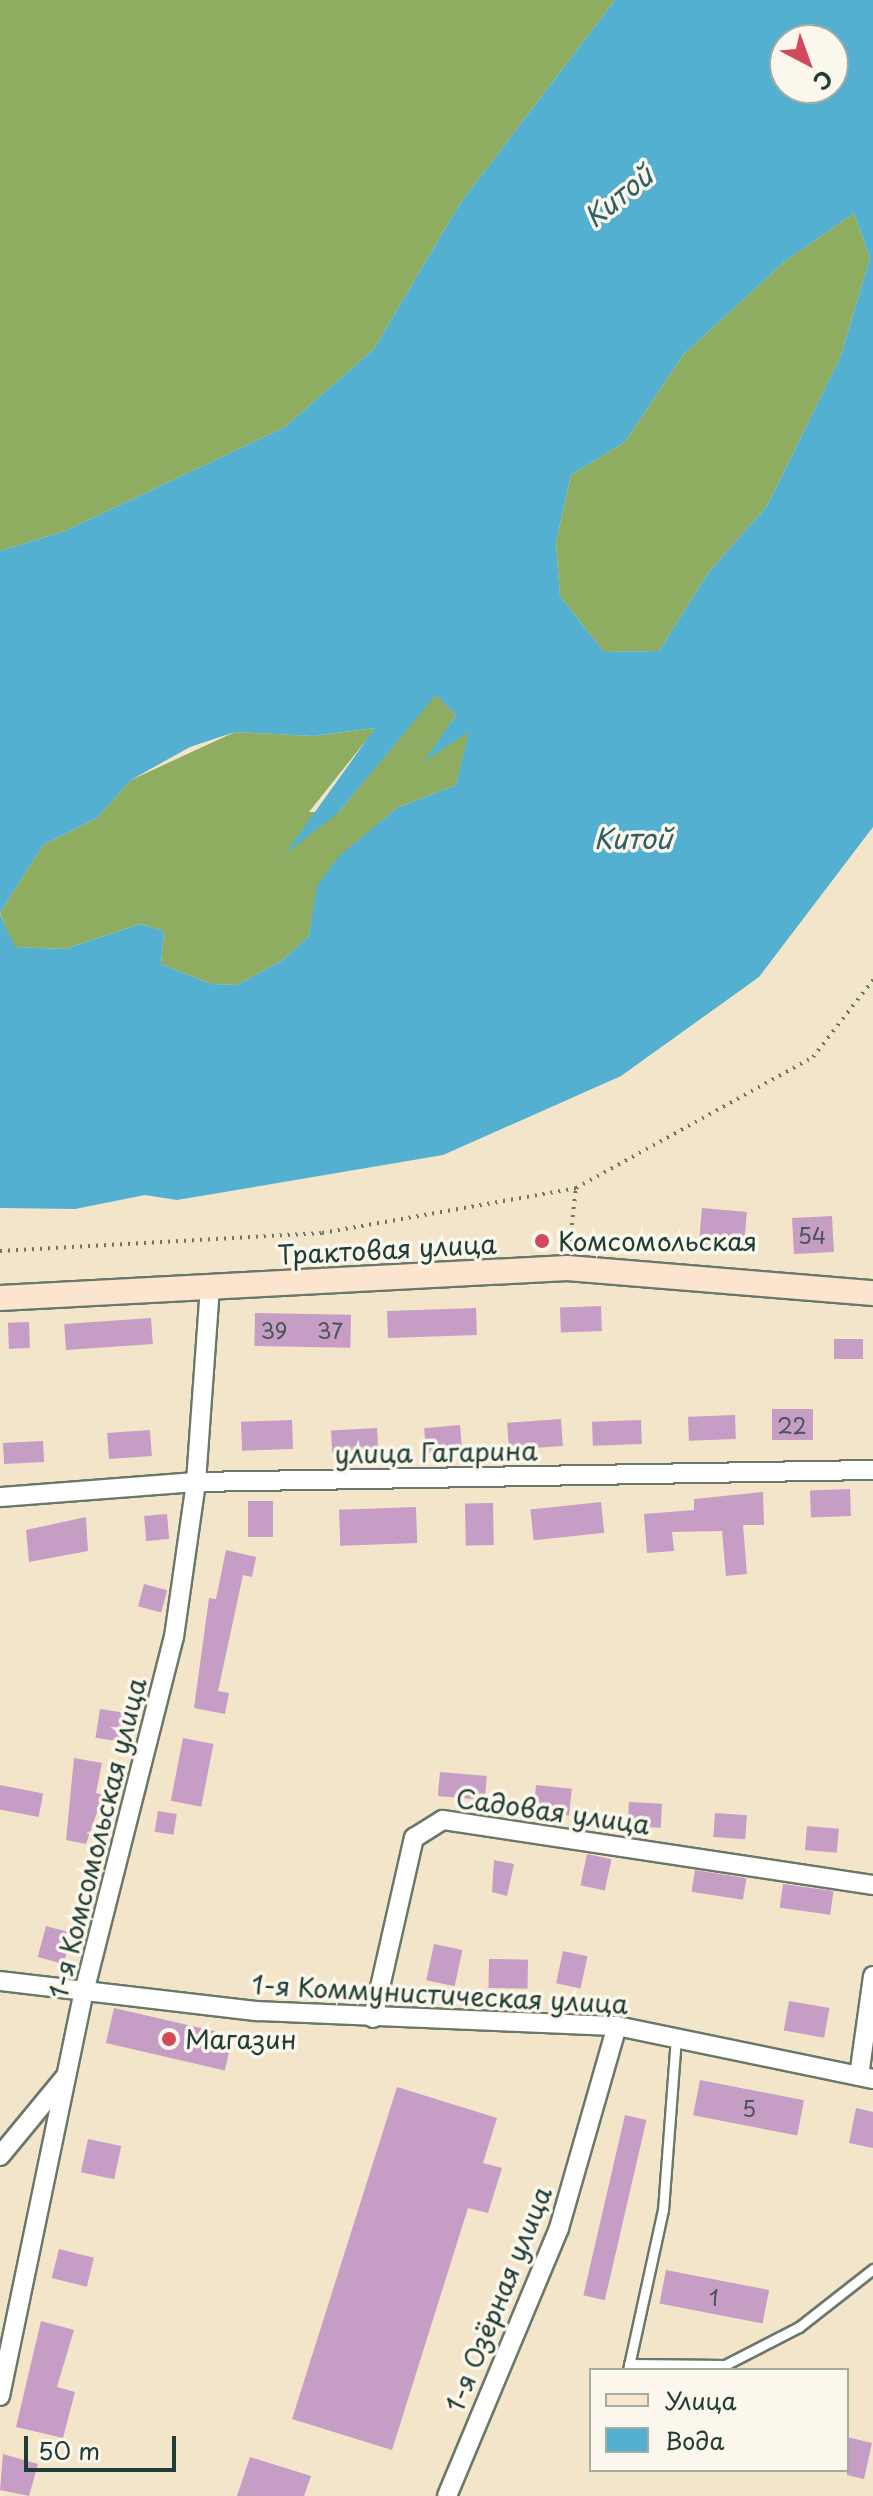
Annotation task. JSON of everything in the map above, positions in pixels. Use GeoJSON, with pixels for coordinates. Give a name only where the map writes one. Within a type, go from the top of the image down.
{"type":"FeatureCollection","features":[{"type":"Feature","properties":{"kind":"street","name":"Трактовая улица"},"geometry":{"type":"LineString","coordinates":[[0,1298],[567,1268],[873,1293]]}},
{"type":"Feature","properties":{"kind":"street","name":"1-я Комсомольская улица"},"geometry":{"type":"LineString","coordinates":[[0,2396],[84,1992],[174,1637],[196,1482],[210,1287]]}},
{"type":"Feature","properties":{"kind":"street","name":"улица Гагарина"},"geometry":{"type":"LineString","coordinates":[[0,1497],[196,1482],[873,1470]]}},
{"type":"Feature","properties":{"kind":"street","name":"Садовая улица"},"geometry":{"type":"LineString","coordinates":[[373,2018],[414,1838],[443,1820],[873,1885]]}},
{"type":"Feature","properties":{"kind":"street"},"geometry":{"type":"LineString","coordinates":[[866,2077],[873,1976]]}},
{"type":"Feature","properties":{"kind":"street","name":"1-я Коммунистическая улица"},"geometry":{"type":"LineString","coordinates":[[0,1981],[84,1992],[373,2018],[617,2026],[866,2077]]}},
{"type":"Feature","properties":{"kind":"street","name":"1-я Озёрная улица"},"geometry":{"type":"LineString","coordinates":[[447,2496],[559,2228],[617,2026]]}},
{"type":"Feature","properties":{"kind":"street"},"geometry":{"type":"LineString","coordinates":[[0,2156],[67,2074]]}},
{"type":"Feature","properties":{"kind":"lane"},"geometry":{"type":"LineString","coordinates":[[676,2038],[663,2210],[629,2367],[725,2365],[799,2327],[873,2269]]}},
{"type":"Feature","properties":{"kind":"path"},"geometry":{"type":"LineString","coordinates":[[0,1251],[322,1233],[576,1188],[813,1057],[873,980]]}},
{"type":"Feature","properties":{"kind":"path"},"geometry":{"type":"LineString","coordinates":[[567,1268],[576,1188]]}},
{"type":"Feature","properties":{"kind":"green space"},"geometry":{"type":"Polygon","coordinates":[[[0,0],[615,0],[459,205],[374,349],[285,427],[65,531],[0,551],[0,0]]]}},
{"type":"Feature","properties":{"kind":"green space"},"geometry":{"type":"Polygon","coordinates":[[[854,213],[870,258],[840,358],[767,506],[708,573],[659,651],[604,652],[560,596],[556,542],[571,475],[625,442],[683,355],[784,262],[854,213]]]}},
{"type":"Feature","properties":{"kind":"green space"},"geometry":{"type":"Polygon","coordinates":[[[436,694],[456,715],[426,759],[470,731],[456,785],[397,808],[377,825],[318,886],[309,936],[283,960],[237,985],[211,984],[161,964],[164,931],[140,924],[65,949],[14,947],[0,913],[43,845],[97,818],[131,780],[235,732],[313,736],[376,728],[309,812],[338,813],[436,694]]]}},
{"type":"Feature","properties":{"kind":"water","name":"Китой"},"geometry":{"type":"Polygon","coordinates":[[[615,0],[873,0],[873,827],[759,977],[621,1076],[443,1155],[177,1200],[145,1195],[75,1209],[0,1208],[0,914],[15,947],[65,949],[140,924],[164,931],[161,964],[211,984],[237,985],[283,960],[309,936],[317,886],[338,857],[397,808],[456,785],[469,732],[424,761],[456,715],[436,695],[338,813],[285,854],[375,728],[313,736],[235,732],[190,747],[131,780],[97,818],[43,845],[0,913],[0,551],[65,531],[285,427],[374,349],[459,205],[615,0]],[[854,213],[784,262],[683,355],[625,442],[571,475],[556,542],[560,596],[604,652],[659,651],[708,573],[767,506],[840,358],[870,258],[854,213]]]}},
{"type":"Feature","properties":{"kind":"building"},"geometry":{"type":"Polygon","coordinates":[[[702,1208],[747,1212],[743,1251],[699,1247],[702,1208]]]}},
{"type":"Feature","properties":{"kind":"building"},"geometry":{"type":"Polygon","coordinates":[[[832,1216],[834,1252],[794,1254],[792,1218],[832,1216]]]}},
{"type":"Feature","properties":{"kind":"building"},"geometry":{"type":"Polygon","coordinates":[[[601,1306],[602,1331],[561,1332],[560,1307],[601,1306]]]}},
{"type":"Feature","properties":{"kind":"building"},"geometry":{"type":"Polygon","coordinates":[[[476,1308],[477,1335],[388,1338],[387,1311],[476,1308]]]}},
{"type":"Feature","properties":{"kind":"building"},"geometry":{"type":"Polygon","coordinates":[[[255,1313],[351,1315],[350,1348],[254,1346],[255,1313]]]}},
{"type":"Feature","properties":{"kind":"building"},"geometry":{"type":"Polygon","coordinates":[[[151,1318],[153,1344],[66,1350],[64,1324],[151,1318]]]}},
{"type":"Feature","properties":{"kind":"building"},"geometry":{"type":"Polygon","coordinates":[[[29,1322],[30,1348],[9,1349],[8,1323],[29,1322]]]}},
{"type":"Feature","properties":{"kind":"building"},"geometry":{"type":"Polygon","coordinates":[[[834,1339],[863,1339],[863,1359],[834,1359],[834,1339]]]}},
{"type":"Feature","properties":{"kind":"building"},"geometry":{"type":"Polygon","coordinates":[[[772,1409],[813,1409],[813,1440],[772,1440],[772,1409]]]}},
{"type":"Feature","properties":{"kind":"building"},"geometry":{"type":"Polygon","coordinates":[[[735,1415],[736,1439],[689,1441],[688,1417],[735,1415]]]}},
{"type":"Feature","properties":{"kind":"building"},"geometry":{"type":"Polygon","coordinates":[[[561,1419],[563,1446],[509,1450],[507,1423],[561,1419]]]}},
{"type":"Feature","properties":{"kind":"building"},"geometry":{"type":"Polygon","coordinates":[[[292,1420],[293,1449],[242,1451],[241,1422],[292,1420]]]}},
{"type":"Feature","properties":{"kind":"building"},"geometry":{"type":"Polygon","coordinates":[[[641,1420],[642,1444],[593,1446],[592,1422],[641,1420]]]}},
{"type":"Feature","properties":{"kind":"building"},"geometry":{"type":"Polygon","coordinates":[[[460,1425],[462,1450],[426,1453],[424,1428],[460,1425]]]}},
{"type":"Feature","properties":{"kind":"building"},"geometry":{"type":"Polygon","coordinates":[[[377,1428],[378,1450],[332,1452],[331,1430],[377,1428]]]}},
{"type":"Feature","properties":{"kind":"building"},"geometry":{"type":"Polygon","coordinates":[[[150,1430],[152,1456],[109,1459],[107,1433],[150,1430]]]}},
{"type":"Feature","properties":{"kind":"building"},"geometry":{"type":"Polygon","coordinates":[[[43,1441],[44,1462],[4,1464],[3,1443],[43,1441]]]}},
{"type":"Feature","properties":{"kind":"building"},"geometry":{"type":"Polygon","coordinates":[[[850,1489],[851,1516],[811,1517],[810,1490],[850,1489]]]}},
{"type":"Feature","properties":{"kind":"building"},"geometry":{"type":"Polygon","coordinates":[[[763,1492],[764,1525],[743,1525],[747,1574],[726,1576],[722,1531],[672,1532],[674,1551],[647,1553],[644,1514],[694,1510],[694,1499],[763,1492]]]}},
{"type":"Feature","properties":{"kind":"building"},"geometry":{"type":"Polygon","coordinates":[[[248,1501],[273,1501],[273,1537],[248,1537],[248,1501]]]}},
{"type":"Feature","properties":{"kind":"building"},"geometry":{"type":"Polygon","coordinates":[[[601,1502],[604,1533],[534,1540],[530,1509],[601,1502]]]}},
{"type":"Feature","properties":{"kind":"building"},"geometry":{"type":"Polygon","coordinates":[[[465,1503],[493,1503],[494,1545],[466,1545],[465,1503]]]}},
{"type":"Feature","properties":{"kind":"building"},"geometry":{"type":"Polygon","coordinates":[[[416,1507],[417,1543],[340,1546],[339,1510],[416,1507]]]}},
{"type":"Feature","properties":{"kind":"building"},"geometry":{"type":"Polygon","coordinates":[[[167,1514],[169,1539],[146,1541],[144,1516],[167,1514]]]}},
{"type":"Feature","properties":{"kind":"building"},"geometry":{"type":"Polygon","coordinates":[[[86,1517],[88,1551],[29,1562],[26,1530],[86,1517]]]}},
{"type":"Feature","properties":{"kind":"building"},"geometry":{"type":"Polygon","coordinates":[[[226,1550],[256,1557],[252,1577],[243,1575],[218,1691],[229,1693],[225,1714],[194,1708],[209,1598],[216,1599],[226,1550]]]}},
{"type":"Feature","properties":{"kind":"building"},"geometry":{"type":"Polygon","coordinates":[[[144,1584],[167,1590],[161,1612],[138,1606],[144,1584]]]}},
{"type":"Feature","properties":{"kind":"building"},"geometry":{"type":"Polygon","coordinates":[[[100,1709],[131,1714],[126,1742],[95,1738],[100,1709]]]}},
{"type":"Feature","properties":{"kind":"building"},"geometry":{"type":"Polygon","coordinates":[[[183,1738],[213,1744],[201,1807],[171,1801],[183,1738]]]}},
{"type":"Feature","properties":{"kind":"building"},"geometry":{"type":"Polygon","coordinates":[[[74,1758],[102,1763],[96,1793],[103,1795],[86,1844],[66,1840],[74,1758]]]}},
{"type":"Feature","properties":{"kind":"building"},"geometry":{"type":"Polygon","coordinates":[[[440,1772],[487,1776],[485,1800],[438,1796],[440,1772]]]}},
{"type":"Feature","properties":{"kind":"building"},"geometry":{"type":"Polygon","coordinates":[[[0,1785],[43,1793],[39,1817],[0,1809],[0,1785]]]}},
{"type":"Feature","properties":{"kind":"building"},"geometry":{"type":"Polygon","coordinates":[[[536,1785],[572,1789],[569,1816],[533,1812],[536,1785]]]}},
{"type":"Feature","properties":{"kind":"building"},"geometry":{"type":"Polygon","coordinates":[[[629,1802],[662,1804],[661,1828],[628,1826],[629,1802]]]}},
{"type":"Feature","properties":{"kind":"building"},"geometry":{"type":"Polygon","coordinates":[[[158,1811],[177,1814],[173,1835],[155,1832],[158,1811]]]}},
{"type":"Feature","properties":{"kind":"building"},"geometry":{"type":"Polygon","coordinates":[[[715,1813],[747,1815],[745,1839],[713,1837],[715,1813]]]}},
{"type":"Feature","properties":{"kind":"building"},"geometry":{"type":"Polygon","coordinates":[[[807,1826],[839,1829],[837,1853],[805,1850],[807,1826]]]}},
{"type":"Feature","properties":{"kind":"building"},"geometry":{"type":"Polygon","coordinates":[[[587,1854],[611,1859],[605,1890],[580,1885],[587,1854]]]}},
{"type":"Feature","properties":{"kind":"building"},"geometry":{"type":"Polygon","coordinates":[[[494,1860],[514,1864],[507,1896],[492,1892],[494,1860]]]}},
{"type":"Feature","properties":{"kind":"building"},"geometry":{"type":"Polygon","coordinates":[[[695,1870],[746,1878],[743,1900],[692,1892],[695,1870]]]}},
{"type":"Feature","properties":{"kind":"building"},"geometry":{"type":"Polygon","coordinates":[[[783,1884],[834,1891],[830,1915],[780,1908],[783,1884]]]}},
{"type":"Feature","properties":{"kind":"building"},"geometry":{"type":"Polygon","coordinates":[[[46,1926],[72,1933],[64,1964],[38,1957],[46,1926]]]}},
{"type":"Feature","properties":{"kind":"building"},"geometry":{"type":"Polygon","coordinates":[[[434,1944],[462,1950],[455,1986],[426,1980],[434,1944]]]}},
{"type":"Feature","properties":{"kind":"building"},"geometry":{"type":"Polygon","coordinates":[[[563,1951],[587,1956],[581,1988],[556,1983],[563,1951]]]}},
{"type":"Feature","properties":{"kind":"building"},"geometry":{"type":"Polygon","coordinates":[[[489,1959],[528,1960],[527,1989],[488,1988],[489,1959]]]}},
{"type":"Feature","properties":{"kind":"building"},"geometry":{"type":"Polygon","coordinates":[[[789,2001],[829,2008],[824,2038],[784,2031],[789,2001]]]}},
{"type":"Feature","properties":{"kind":"building","name":"Магазин"},"geometry":{"type":"Polygon","coordinates":[[[114,2008],[233,2035],[225,2071],[106,2043],[114,2008]]]}},
{"type":"Feature","properties":{"kind":"building"},"geometry":{"type":"Polygon","coordinates":[[[700,2080],[804,2100],[797,2136],[693,2115],[700,2080]]]}},
{"type":"Feature","properties":{"kind":"building"},"geometry":{"type":"Polygon","coordinates":[[[397,2087],[497,2118],[483,2163],[502,2168],[488,2213],[468,2208],[392,2450],[292,2419],[397,2087]]]}},
{"type":"Feature","properties":{"kind":"building"},"geometry":{"type":"Polygon","coordinates":[[[856,2108],[873,2112],[873,2148],[849,2143],[856,2108]]]}},
{"type":"Feature","properties":{"kind":"building"},"geometry":{"type":"Polygon","coordinates":[[[625,2115],[646,2120],[605,2300],[583,2295],[625,2115]]]}},
{"type":"Feature","properties":{"kind":"building"},"geometry":{"type":"Polygon","coordinates":[[[88,2139],[121,2146],[114,2179],[81,2172],[88,2139]]]}},
{"type":"Feature","properties":{"kind":"building"},"geometry":{"type":"Polygon","coordinates":[[[59,2249],[94,2258],[87,2287],[52,2278],[59,2249]]]}},
{"type":"Feature","properties":{"kind":"building"},"geometry":{"type":"Polygon","coordinates":[[[666,2270],[769,2290],[763,2323],[660,2303],[666,2270]]]}},
{"type":"Feature","properties":{"kind":"building"},"geometry":{"type":"Polygon","coordinates":[[[41,2321],[74,2330],[57,2387],[75,2392],[63,2438],[16,2427],[41,2321]]]}},
{"type":"Feature","properties":{"kind":"building"},"geometry":{"type":"Polygon","coordinates":[[[849,2437],[872,2443],[864,2479],[847,2475],[849,2437]]]}},
{"type":"Feature","properties":{"kind":"building"},"geometry":{"type":"Polygon","coordinates":[[[3,2454],[38,2464],[29,2496],[0,2490],[3,2454]]]}},
{"type":"Feature","properties":{"kind":"building"},"geometry":{"type":"Polygon","coordinates":[[[250,2457],[311,2476],[304,2496],[237,2496],[250,2457]]]}},
{"type":"Feature","properties":{"kind":"place","name":"Комсомольская"},"geometry":{"type":"Point","coordinates":[542,1241]}},
{"type":"Feature","properties":{"kind":"place","name":"Магазин"},"geometry":{"type":"Point","coordinates":[169,2039]}}]}
